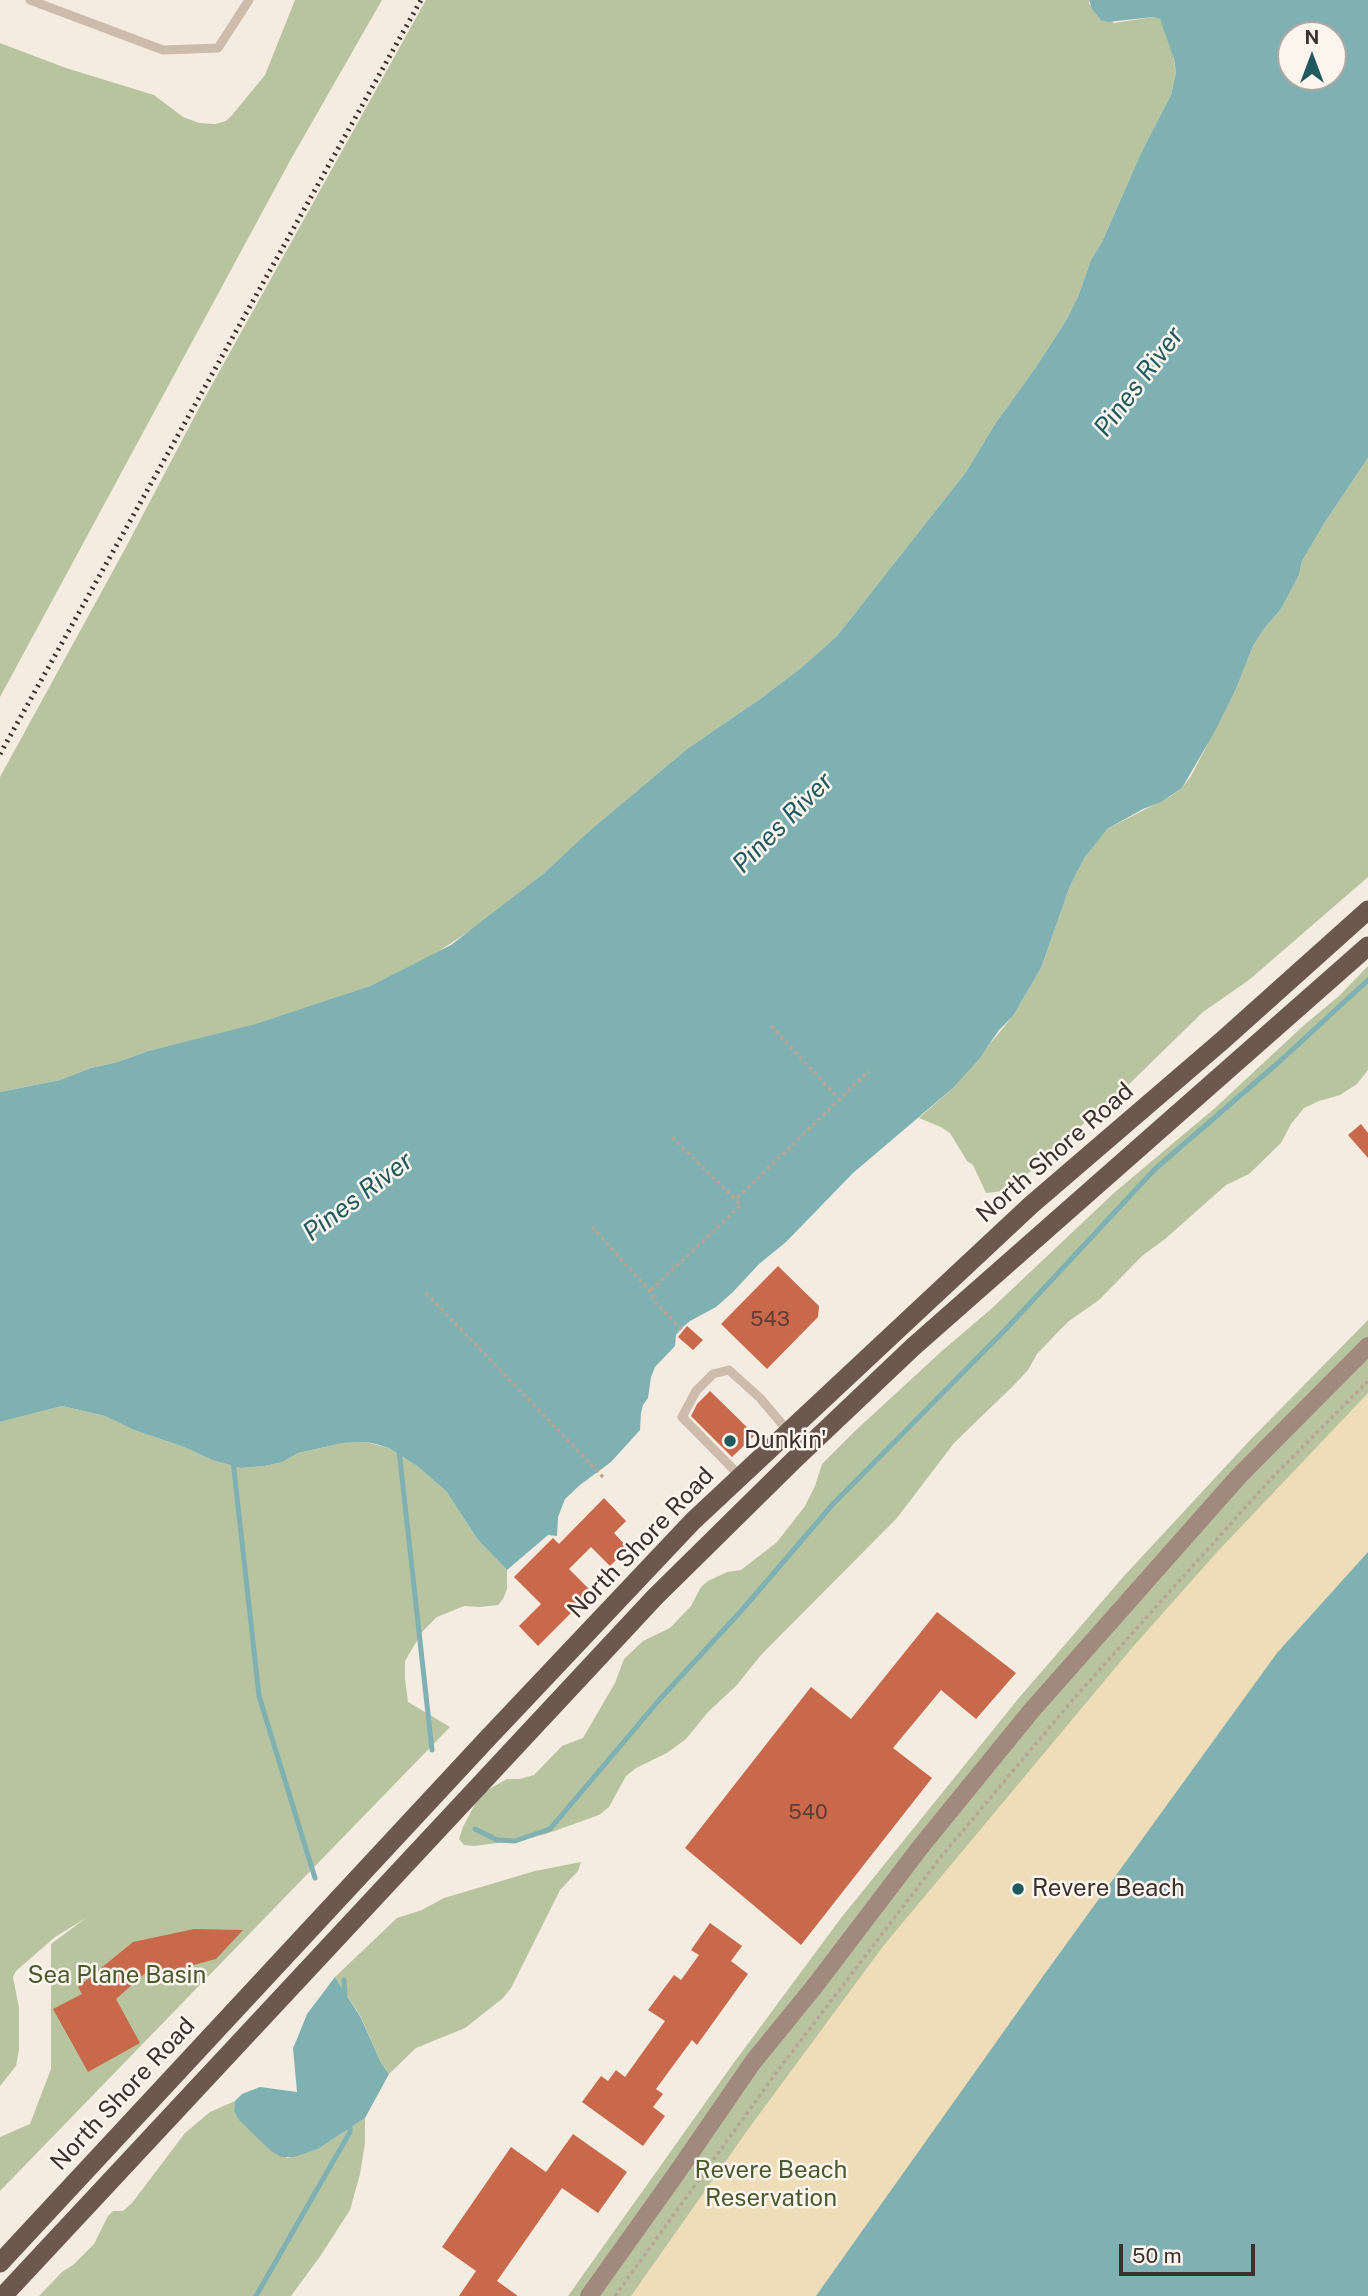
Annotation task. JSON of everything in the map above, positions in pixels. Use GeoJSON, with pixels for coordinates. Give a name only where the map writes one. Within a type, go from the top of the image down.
{"type":"FeatureCollection","features":[{"type":"Feature","properties":{"kind":"highway","name":"North Shore Road"},"geometry":{"type":"LineString","coordinates":[[0,2263],[505,1719],[693,1521],[1031,1205],[1223,1040],[1368,910]]}},
{"type":"Feature","properties":{"kind":"highway","name":"North Shore Road"},"geometry":{"type":"LineString","coordinates":[[3,2296],[655,1597],[913,1347],[1368,946]]}},
{"type":"Feature","properties":{"kind":"main road"},"geometry":{"type":"LineString","coordinates":[[589,2296],[753,2062],[814,1987],[922,1844],[1032,1710],[1239,1476],[1368,1346]]}},
{"type":"Feature","properties":{"kind":"lane"},"geometry":{"type":"LineString","coordinates":[[30,0],[163,50],[218,48],[249,0]]}},
{"type":"Feature","properties":{"kind":"lane"},"geometry":{"type":"LineString","coordinates":[[740,1476],[682,1417],[696,1391],[713,1374],[729,1370],[760,1398],[788,1431]]}},
{"type":"Feature","properties":{"kind":"path"},"geometry":{"type":"LineString","coordinates":[[771,1026],[839,1099]]}},
{"type":"Feature","properties":{"kind":"path"},"geometry":{"type":"LineString","coordinates":[[737,1198],[869,1070]]}},
{"type":"Feature","properties":{"kind":"path"},"geometry":{"type":"LineString","coordinates":[[651,1290],[741,1205],[670,1135]]}},
{"type":"Feature","properties":{"kind":"path"},"geometry":{"type":"LineString","coordinates":[[592,1227],[683,1331]]}},
{"type":"Feature","properties":{"kind":"path"},"geometry":{"type":"LineString","coordinates":[[426,1293],[603,1477]]}},
{"type":"Feature","properties":{"kind":"path"},"geometry":{"type":"LineString","coordinates":[[615,2296],[776,2073],[940,1858],[1076,1696],[1269,1481],[1368,1381]]}},
{"type":"Feature","properties":{"kind":"green space"},"geometry":{"type":"Polygon","coordinates":[[[295,0],[382,0],[291,159],[0,697],[0,43],[66,68],[154,95],[183,117],[199,123],[215,124],[226,121],[265,75],[295,0]]]}},
{"type":"Feature","properties":{"kind":"green space"},"geometry":{"type":"Polygon","coordinates":[[[426,0],[1089,0],[1089,4],[1114,23],[1153,17],[1160,19],[1171,45],[1176,72],[1171,95],[1091,260],[1067,319],[995,424],[966,472],[837,636],[801,668],[687,749],[588,832],[543,874],[483,922],[436,953],[370,986],[256,1025],[148,1051],[60,1080],[0,1092],[0,777],[199,408],[426,0]]]}},
{"type":"Feature","properties":{"kind":"green space"},"geometry":{"type":"Polygon","coordinates":[[[1368,458],[1368,877],[1249,980],[1203,1012],[1108,1108],[1087,1120],[1057,1152],[1004,1191],[986,1193],[973,1165],[967,1161],[950,1133],[919,1118],[953,1088],[1013,1016],[1041,968],[1070,886],[1085,857],[1099,838],[1107,829],[1171,796],[1182,788],[1191,776],[1236,689],[1253,646],[1281,609],[1299,575],[1302,561],[1368,458]]]}},
{"type":"Feature","properties":{"kind":"green space"},"geometry":{"type":"Polygon","coordinates":[[[1368,966],[1368,1070],[1357,1084],[1340,1095],[1304,1108],[1281,1143],[1249,1174],[1226,1185],[1142,1256],[1099,1300],[1069,1321],[1037,1354],[1028,1370],[1014,1385],[954,1443],[897,1518],[761,1655],[686,1739],[626,1776],[609,1807],[599,1815],[546,1834],[505,1842],[464,1845],[459,1839],[463,1827],[484,1792],[507,1779],[534,1775],[562,1746],[583,1738],[615,1683],[624,1659],[643,1641],[670,1628],[691,1606],[701,1587],[708,1581],[727,1572],[741,1570],[777,1542],[805,1506],[822,1464],[855,1431],[990,1310],[1115,1192],[1215,1108],[1339,996],[1368,966]]]}},
{"type":"Feature","properties":{"kind":"green space","name":"Revere Beach"},"geometry":{"type":"Polygon","coordinates":[[[1368,1320],[1368,1552],[1277,1653],[816,2296],[568,2296],[730,2068],[841,1918],[1018,1699],[1124,1576],[1252,1438],[1368,1320]]]}},
{"type":"Feature","properties":{"kind":"green space","name":"Sea Plane Basin"},"geometry":{"type":"Polygon","coordinates":[[[62,1406],[105,1416],[212,1460],[241,1468],[283,1462],[298,1453],[343,1443],[366,1442],[389,1448],[417,1466],[446,1491],[478,1540],[507,1570],[507,1589],[498,1605],[464,1606],[437,1617],[422,1632],[405,1661],[408,1702],[450,1727],[0,2191],[0,2137],[30,2124],[51,2069],[51,1944],[86,1918],[55,1937],[16,1971],[13,1977],[19,2008],[19,2050],[16,2066],[0,2086],[0,1422],[62,1406]]]}},
{"type":"Feature","properties":{"kind":"green space"},"geometry":{"type":"Polygon","coordinates":[[[581,1862],[578,1871],[560,1890],[511,1988],[503,1998],[465,2028],[416,2048],[389,2074],[381,2063],[361,2017],[335,1977],[397,1918],[422,1910],[444,1898],[535,1871],[581,1862]]]}},
{"type":"Feature","properties":{"kind":"green space"},"geometry":{"type":"Polygon","coordinates":[[[235,2101],[234,2111],[287,2158],[318,2149],[365,2118],[365,2143],[360,2174],[350,2210],[291,2296],[39,2296],[94,2244],[113,2211],[123,2211],[132,2203],[185,2133],[210,2112],[235,2101]]]}},
{"type":"Feature","properties":{"kind":"sand","name":"Revere Beach"},"geometry":{"type":"Polygon","coordinates":[[[1368,1393],[1368,1552],[1277,1653],[816,2296],[631,2296],[749,2128],[884,1945],[1131,1649],[1218,1551],[1368,1393]]]}},
{"type":"Feature","properties":{"kind":"water","name":"Pines River"},"geometry":{"type":"Polygon","coordinates":[[[1089,0],[1368,0],[1368,458],[1302,561],[1299,575],[1281,609],[1253,646],[1215,731],[1182,788],[1161,802],[1107,829],[1085,857],[1070,886],[1041,968],[1013,1016],[953,1088],[853,1173],[733,1292],[716,1307],[683,1327],[676,1335],[675,1346],[655,1367],[648,1398],[641,1413],[640,1430],[611,1462],[565,1499],[558,1517],[557,1536],[548,1535],[507,1570],[478,1540],[446,1491],[417,1466],[389,1448],[376,1444],[343,1443],[298,1453],[283,1462],[241,1468],[212,1460],[105,1416],[62,1406],[0,1422],[0,1092],[60,1080],[148,1051],[256,1024],[370,986],[451,945],[543,874],[588,832],[687,749],[760,699],[837,636],[966,472],[995,424],[1067,319],[1091,260],[1171,95],[1176,72],[1160,19],[1153,17],[1108,22],[1101,20],[1089,0]]]}},
{"type":"Feature","properties":{"kind":"water"},"geometry":{"type":"Polygon","coordinates":[[[1368,1552],[1368,2296],[816,2296],[1277,1653],[1368,1552]]]}},
{"type":"Feature","properties":{"kind":"water"},"geometry":{"type":"Polygon","coordinates":[[[335,1977],[361,2018],[381,2063],[389,2074],[365,2118],[318,2149],[294,2157],[281,2157],[271,2151],[239,2120],[234,2111],[235,2101],[242,2094],[260,2087],[297,2092],[293,2048],[307,2014],[335,1977]]]}},
{"type":"Feature","properties":{"kind":"building"},"geometry":{"type":"Polygon","coordinates":[[[1361,1124],[1368,1133],[1368,1158],[1348,1135],[1361,1124]]]}},
{"type":"Feature","properties":{"kind":"building"},"geometry":{"type":"Polygon","coordinates":[[[778,1266],[819,1306],[818,1317],[767,1369],[721,1324],[778,1266]]]}},
{"type":"Feature","properties":{"kind":"building"},"geometry":{"type":"Polygon","coordinates":[[[687,1326],[703,1340],[693,1350],[678,1337],[687,1326]]]}},
{"type":"Feature","properties":{"kind":"building"},"geometry":{"type":"Polygon","coordinates":[[[710,1391],[755,1435],[732,1457],[691,1416],[697,1404],[710,1391]]]}},
{"type":"Feature","properties":{"kind":"building"},"geometry":{"type":"Polygon","coordinates":[[[604,1498],[626,1521],[614,1533],[628,1548],[610,1566],[591,1547],[569,1569],[592,1592],[538,1646],[519,1626],[541,1604],[514,1577],[553,1538],[559,1544],[604,1498]]]}},
{"type":"Feature","properties":{"kind":"building"},"geometry":{"type":"Polygon","coordinates":[[[937,1612],[1016,1673],[976,1719],[941,1690],[893,1748],[932,1778],[801,1945],[685,1848],[811,1687],[851,1719],[937,1612]]]}},
{"type":"Feature","properties":{"kind":"building"},"geometry":{"type":"Polygon","coordinates":[[[710,1923],[742,1946],[731,1961],[748,1974],[697,2045],[692,2040],[656,2089],[663,2094],[653,2107],[665,2116],[643,2146],[582,2102],[601,2076],[608,2081],[616,2070],[625,2077],[665,2021],[648,2010],[674,1975],[681,1980],[699,1955],[691,1950],[710,1923]]]}},
{"type":"Feature","properties":{"kind":"building"},"geometry":{"type":"Polygon","coordinates":[[[194,1929],[243,1930],[216,1959],[156,1975],[152,1967],[116,1999],[140,2043],[88,2072],[53,2009],[82,1994],[78,1987],[133,1942],[194,1929]]]}},
{"type":"Feature","properties":{"kind":"building"},"geometry":{"type":"Polygon","coordinates":[[[573,2134],[627,2172],[598,2213],[562,2188],[497,2281],[518,2296],[459,2296],[476,2271],[442,2247],[511,2147],[546,2172],[573,2134]]]}},
{"type":"Feature","properties":{"kind":"waterway"},"geometry":{"type":"LineString","coordinates":[[475,1829],[497,1840],[515,1841],[550,1829],[660,1699],[742,1610],[833,1504],[1005,1330],[1155,1169],[1279,1062],[1368,980]]}},
{"type":"Feature","properties":{"kind":"waterway"},"geometry":{"type":"LineString","coordinates":[[399,1450],[432,1750]]}},
{"type":"Feature","properties":{"kind":"waterway"},"geometry":{"type":"LineString","coordinates":[[233,1461],[259,1696],[315,1878]]}},
{"type":"Feature","properties":{"kind":"waterway"},"geometry":{"type":"LineString","coordinates":[[344,1980],[345,1996]]}},
{"type":"Feature","properties":{"kind":"waterway"},"geometry":{"type":"LineString","coordinates":[[256,2296],[350,2132],[350,2121]]}},
{"type":"Feature","properties":{"kind":"railway"},"geometry":{"type":"LineString","coordinates":[[0,754],[421,0]]}},
{"type":"Feature","properties":{"kind":"place","name":"Dunkin'"},"geometry":{"type":"Point","coordinates":[730,1441]}},
{"type":"Feature","properties":{"kind":"place","name":"Revere Beach"},"geometry":{"type":"Point","coordinates":[1018,1889]}},
{"type":"Feature","properties":{"kind":"park label","name":"Revere Beach Reservation"},"geometry":{"type":"Point","coordinates":[771,2185]}}]}
